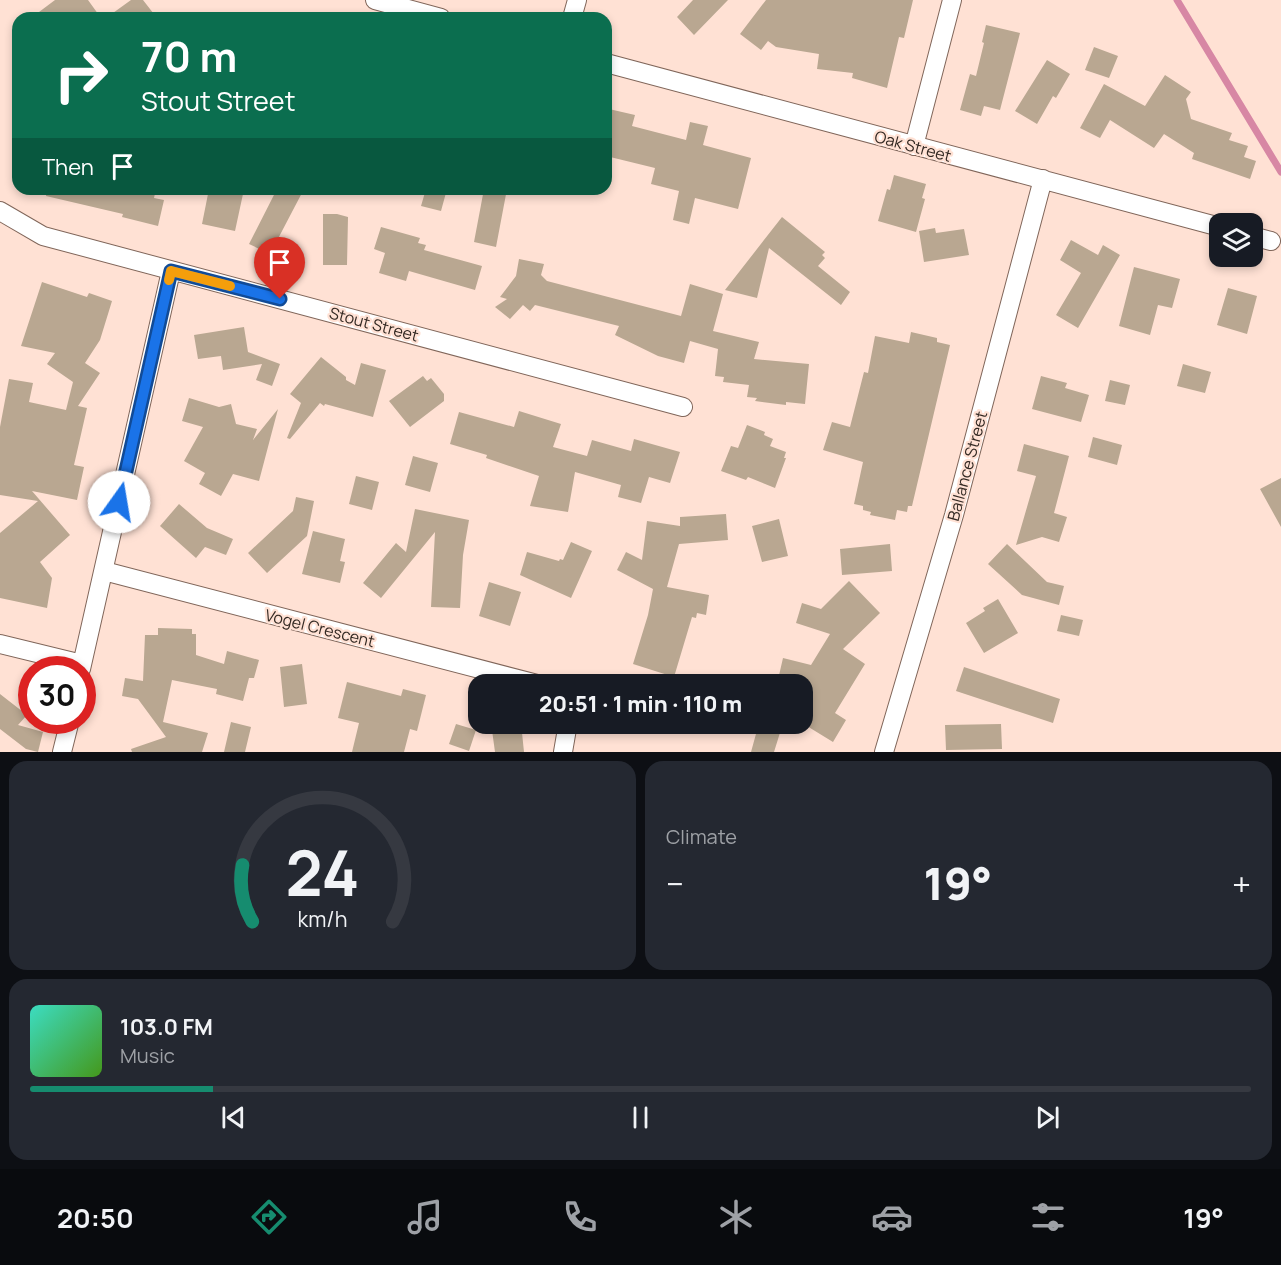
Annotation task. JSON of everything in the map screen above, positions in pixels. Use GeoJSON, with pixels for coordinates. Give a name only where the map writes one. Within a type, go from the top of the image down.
{"type":"FeatureCollection","features":[{"type":"Feature","properties":{"kind":"street"},"geometry":{"type":"LineString","coordinates":[[375,0],[419,12]]}},
{"type":"Feature","properties":{"kind":"street"},"geometry":{"type":"LineString","coordinates":[[914,146],[952,0]]}},
{"type":"Feature","properties":{"kind":"street","name":"Oak Street"},"geometry":{"type":"LineString","coordinates":[[612,65],[1209,224]]}},
{"type":"Feature","properties":{"kind":"street","name":"Ballance Street"},"geometry":{"type":"LineString","coordinates":[[884,752],[954,515],[1043,179]]}},
{"type":"Feature","properties":{"kind":"street","name":"Stout Street"},"geometry":{"type":"LineString","coordinates":[[0,211],[43,236],[682,407]]}},
{"type":"Feature","properties":{"kind":"street"},"geometry":{"type":"LineString","coordinates":[[1263,239],[1271,241]]}},
{"type":"Feature","properties":{"kind":"street"},"geometry":{"type":"LineString","coordinates":[[84,656],[171,271]]}},
{"type":"Feature","properties":{"kind":"street","name":"Vogel Crescent"},"geometry":{"type":"LineString","coordinates":[[104,571],[499,674]]}},
{"type":"Feature","properties":{"kind":"street"},"geometry":{"type":"LineString","coordinates":[[0,644],[45,656]]}},
{"type":"Feature","properties":{"kind":"street"},"geometry":{"type":"LineString","coordinates":[[62,752],[66,734]]}},
{"type":"Feature","properties":{"kind":"street"},"geometry":{"type":"LineString","coordinates":[[563,752],[566,734]]}},
{"type":"Feature","properties":{"kind":"building"},"geometry":{"type":"Polygon","coordinates":[[[55,0],[88,0],[97,12],[39,12],[55,0]]]}},
{"type":"Feature","properties":{"kind":"building"},"geometry":{"type":"Polygon","coordinates":[[[131,0],[143,0],[152,12],[114,12],[131,0]]]}},
{"type":"Feature","properties":{"kind":"building"},"geometry":{"type":"Polygon","coordinates":[[[693,0],[728,0],[694,35],[677,17],[693,0]]]}},
{"type":"Feature","properties":{"kind":"building"},"geometry":{"type":"Polygon","coordinates":[[[766,0],[913,0],[904,38],[899,37],[887,88],[852,78],[853,73],[817,69],[819,54],[776,47],[768,41],[761,50],[740,34],[766,0]]]}},
{"type":"Feature","properties":{"kind":"building"},"geometry":{"type":"Polygon","coordinates":[[[986,25],[1020,33],[1000,110],[984,106],[981,116],[960,110],[970,74],[976,76],[986,25]]]}},
{"type":"Feature","properties":{"kind":"building"},"geometry":{"type":"Polygon","coordinates":[[[1094,47],[1118,56],[1109,78],[1085,70],[1094,47]]]}},
{"type":"Feature","properties":{"kind":"building"},"geometry":{"type":"Polygon","coordinates":[[[1047,60],[1070,74],[1056,98],[1053,96],[1037,124],[1015,111],[1047,60]]]}},
{"type":"Feature","properties":{"kind":"building"},"geometry":{"type":"Polygon","coordinates":[[[1165,75],[1191,92],[1186,99],[1191,119],[1232,133],[1229,140],[1248,146],[1244,157],[1256,161],[1250,179],[1192,159],[1194,153],[1164,134],[1154,148],[1110,120],[1100,138],[1080,128],[1104,84],[1145,106],[1165,75]]]}},
{"type":"Feature","properties":{"kind":"building"},"geometry":{"type":"Polygon","coordinates":[[[612,110],[635,115],[632,126],[686,140],[690,122],[708,126],[703,145],[751,158],[738,209],[695,198],[689,224],[673,220],[679,191],[651,184],[655,168],[612,157],[612,110]]]}},
{"type":"Feature","properties":{"kind":"building"},"geometry":{"type":"Polygon","coordinates":[[[894,175],[926,184],[922,198],[925,199],[916,232],[878,221],[887,189],[890,190],[894,175]]]}},
{"type":"Feature","properties":{"kind":"building"},"geometry":{"type":"Polygon","coordinates":[[[155,195],[154,198],[164,200],[158,226],[122,217],[123,214],[46,196],[155,195]]]}},
{"type":"Feature","properties":{"kind":"building"},"geometry":{"type":"Polygon","coordinates":[[[208,195],[243,195],[235,231],[202,224],[208,195]]]}},
{"type":"Feature","properties":{"kind":"building"},"geometry":{"type":"Polygon","coordinates":[[[274,195],[301,195],[270,254],[249,244],[274,195]]]}},
{"type":"Feature","properties":{"kind":"building"},"geometry":{"type":"Polygon","coordinates":[[[424,195],[445,195],[441,211],[421,206],[424,195]]]}},
{"type":"Feature","properties":{"kind":"building"},"geometry":{"type":"Polygon","coordinates":[[[483,195],[506,195],[496,247],[474,242],[483,195]]]}},
{"type":"Feature","properties":{"kind":"building"},"geometry":{"type":"Polygon","coordinates":[[[323,214],[348,217],[347,265],[323,265],[323,214]]]}},
{"type":"Feature","properties":{"kind":"building"},"geometry":{"type":"Polygon","coordinates":[[[782,217],[825,252],[822,255],[825,258],[818,266],[850,292],[841,305],[769,248],[757,298],[725,290],[782,217]]]}},
{"type":"Feature","properties":{"kind":"building"},"geometry":{"type":"Polygon","coordinates":[[[381,227],[420,238],[418,243],[426,245],[424,250],[482,266],[475,290],[409,271],[406,281],[379,273],[385,253],[374,249],[381,227]]]}},
{"type":"Feature","properties":{"kind":"building"},"geometry":{"type":"Polygon","coordinates":[[[935,228],[936,233],[964,229],[969,255],[924,262],[919,231],[935,228]]]}},
{"type":"Feature","properties":{"kind":"building"},"geometry":{"type":"Polygon","coordinates":[[[1071,240],[1098,255],[1103,245],[1120,255],[1078,328],[1056,315],[1081,273],[1060,260],[1071,240]]]}},
{"type":"Feature","properties":{"kind":"building"},"geometry":{"type":"Polygon","coordinates":[[[519,259],[544,264],[541,275],[547,281],[681,316],[690,284],[723,294],[713,331],[759,342],[754,359],[809,364],[805,404],[786,402],[786,405],[755,401],[757,398],[747,397],[749,385],[723,382],[724,377],[715,376],[718,349],[690,341],[684,363],[658,356],[615,335],[619,326],[535,305],[530,311],[523,305],[510,319],[495,307],[507,299],[500,297],[516,276],[519,259]]]}},
{"type":"Feature","properties":{"kind":"building"},"geometry":{"type":"Polygon","coordinates":[[[1134,267],[1180,279],[1172,308],[1158,305],[1150,335],[1119,326],[1134,267]]]}},
{"type":"Feature","properties":{"kind":"building"},"geometry":{"type":"Polygon","coordinates":[[[42,282],[87,297],[89,293],[112,301],[100,340],[85,363],[100,373],[78,406],[87,408],[74,465],[84,467],[77,500],[32,491],[70,535],[40,562],[52,578],[47,608],[0,598],[0,533],[38,501],[0,495],[0,427],[9,379],[33,383],[29,402],[66,410],[73,382],[47,364],[55,353],[21,346],[42,282]]]}},
{"type":"Feature","properties":{"kind":"building"},"geometry":{"type":"Polygon","coordinates":[[[1228,288],[1257,296],[1247,334],[1217,325],[1228,288]]]}},
{"type":"Feature","properties":{"kind":"building"},"geometry":{"type":"Polygon","coordinates":[[[244,327],[248,352],[280,364],[272,386],[256,380],[262,364],[223,370],[221,356],[198,359],[194,335],[244,327]]]}},
{"type":"Feature","properties":{"kind":"building"},"geometry":{"type":"Polygon","coordinates":[[[911,332],[937,338],[937,342],[950,345],[912,506],[908,506],[907,512],[897,510],[895,520],[870,515],[871,512],[863,510],[863,506],[854,504],[863,462],[823,450],[832,422],[850,427],[864,372],[868,373],[875,336],[909,343],[911,332]]]}},
{"type":"Feature","properties":{"kind":"building"},"geometry":{"type":"Polygon","coordinates":[[[321,357],[346,377],[346,380],[355,385],[361,363],[386,370],[373,417],[325,404],[324,406],[320,403],[290,439],[287,438],[301,403],[290,394],[321,357]]]}},
{"type":"Feature","properties":{"kind":"building"},"geometry":{"type":"Polygon","coordinates":[[[1183,364],[1211,372],[1205,393],[1177,386],[1183,364]]]}},
{"type":"Feature","properties":{"kind":"building"},"geometry":{"type":"Polygon","coordinates":[[[423,376],[427,381],[431,378],[444,394],[444,401],[410,427],[389,401],[423,376]]]}},
{"type":"Feature","properties":{"kind":"building"},"geometry":{"type":"Polygon","coordinates":[[[1041,376],[1067,383],[1065,388],[1089,395],[1081,422],[1032,409],[1041,376]]]}},
{"type":"Feature","properties":{"kind":"building"},"geometry":{"type":"Polygon","coordinates":[[[1110,380],[1130,385],[1125,405],[1105,401],[1110,380]]]}},
{"type":"Feature","properties":{"kind":"building"},"geometry":{"type":"Polygon","coordinates":[[[189,398],[219,407],[231,404],[236,424],[257,429],[253,440],[278,409],[259,481],[233,474],[221,496],[199,484],[205,473],[184,461],[203,427],[182,421],[189,398]]]}},
{"type":"Feature","properties":{"kind":"building"},"geometry":{"type":"Polygon","coordinates":[[[519,411],[561,424],[553,447],[587,456],[592,440],[631,451],[634,439],[680,452],[670,483],[649,477],[641,503],[618,497],[621,485],[575,472],[568,512],[530,506],[539,476],[486,458],[487,455],[450,444],[459,412],[514,427],[519,411]]]}},
{"type":"Feature","properties":{"kind":"building"},"geometry":{"type":"Polygon","coordinates":[[[747,425],[765,432],[764,435],[773,439],[770,446],[786,452],[775,488],[748,477],[746,480],[721,471],[731,446],[738,448],[747,425]]]}},
{"type":"Feature","properties":{"kind":"building"},"geometry":{"type":"Polygon","coordinates":[[[1093,437],[1122,445],[1117,465],[1088,457],[1093,437]]]}},
{"type":"Feature","properties":{"kind":"building"},"geometry":{"type":"Polygon","coordinates":[[[1024,444],[1069,456],[1054,513],[1067,517],[1059,542],[1042,537],[1016,545],[1036,476],[1017,471],[1024,444]]]}},
{"type":"Feature","properties":{"kind":"building"},"geometry":{"type":"Polygon","coordinates":[[[413,456],[438,463],[430,492],[405,485],[413,456]]]}},
{"type":"Feature","properties":{"kind":"building"},"geometry":{"type":"Polygon","coordinates":[[[356,476],[379,482],[372,510],[349,504],[356,476]]]}},
{"type":"Feature","properties":{"kind":"building"},"geometry":{"type":"Polygon","coordinates":[[[1281,478],[1281,527],[1260,489],[1281,478]]]}},
{"type":"Feature","properties":{"kind":"building"},"geometry":{"type":"Polygon","coordinates":[[[296,497],[314,501],[307,536],[267,573],[248,553],[293,511],[296,497]]]}},
{"type":"Feature","properties":{"kind":"building"},"geometry":{"type":"Polygon","coordinates":[[[179,504],[207,528],[233,539],[226,555],[205,547],[196,558],[160,526],[179,504]]]}},
{"type":"Feature","properties":{"kind":"building"},"geometry":{"type":"Polygon","coordinates":[[[415,509],[469,520],[463,555],[460,608],[431,607],[435,532],[381,598],[363,583],[396,543],[406,552],[415,509]]]}},
{"type":"Feature","properties":{"kind":"building"},"geometry":{"type":"Polygon","coordinates":[[[726,514],[728,540],[679,544],[667,587],[709,595],[706,615],[697,613],[696,618],[692,617],[675,674],[665,674],[633,664],[648,615],[653,589],[617,570],[626,552],[642,560],[647,521],[680,526],[680,517],[726,514]]]}},
{"type":"Feature","properties":{"kind":"building"},"geometry":{"type":"Polygon","coordinates":[[[779,519],[788,556],[762,562],[752,526],[779,519]]]}},
{"type":"Feature","properties":{"kind":"building"},"geometry":{"type":"Polygon","coordinates":[[[313,531],[345,539],[340,561],[345,562],[340,583],[302,574],[313,531]]]}},
{"type":"Feature","properties":{"kind":"building"},"geometry":{"type":"Polygon","coordinates":[[[571,542],[592,551],[571,598],[520,575],[527,552],[559,561],[563,560],[571,542]]]}},
{"type":"Feature","properties":{"kind":"building"},"geometry":{"type":"Polygon","coordinates":[[[890,544],[892,571],[842,575],[840,549],[890,544]]]}},
{"type":"Feature","properties":{"kind":"building"},"geometry":{"type":"Polygon","coordinates":[[[1007,544],[1047,582],[1064,586],[1059,605],[1022,595],[988,564],[1007,544]]]}},
{"type":"Feature","properties":{"kind":"building"},"geometry":{"type":"Polygon","coordinates":[[[849,581],[880,613],[843,649],[865,664],[835,713],[846,720],[833,742],[813,730],[813,674],[779,674],[783,658],[811,665],[830,634],[796,623],[802,603],[821,609],[849,581]]]}},
{"type":"Feature","properties":{"kind":"building"},"geometry":{"type":"Polygon","coordinates":[[[489,582],[521,592],[510,626],[479,616],[489,582]]]}},
{"type":"Feature","properties":{"kind":"building"},"geometry":{"type":"Polygon","coordinates":[[[998,599],[1018,633],[984,653],[966,623],[998,599]]]}},
{"type":"Feature","properties":{"kind":"building"},"geometry":{"type":"Polygon","coordinates":[[[1061,615],[1083,620],[1079,636],[1057,631],[1061,615]]]}},
{"type":"Feature","properties":{"kind":"building"},"geometry":{"type":"Polygon","coordinates":[[[158,628],[192,629],[192,634],[196,634],[196,655],[224,664],[227,651],[259,660],[254,678],[249,678],[243,701],[216,694],[217,689],[172,680],[163,722],[208,733],[202,752],[132,752],[131,749],[166,737],[138,699],[122,696],[125,678],[143,681],[145,635],[158,635],[158,628]]]}},
{"type":"Feature","properties":{"kind":"building"},"geometry":{"type":"Polygon","coordinates":[[[302,664],[307,704],[284,707],[280,667],[302,664]]]}},
{"type":"Feature","properties":{"kind":"building"},"geometry":{"type":"Polygon","coordinates":[[[964,667],[1060,699],[1053,723],[956,691],[964,667]]]}},
{"type":"Feature","properties":{"kind":"building"},"geometry":{"type":"Polygon","coordinates":[[[347,682],[401,696],[403,689],[426,695],[417,731],[410,729],[404,752],[352,752],[359,723],[338,718],[347,682]]]}},
{"type":"Feature","properties":{"kind":"building"},"geometry":{"type":"Polygon","coordinates":[[[0,694],[18,708],[18,734],[42,734],[38,752],[26,749],[0,729],[0,694]]]}},
{"type":"Feature","properties":{"kind":"building"},"geometry":{"type":"Polygon","coordinates":[[[231,722],[251,727],[245,752],[224,752],[231,722]]]}},
{"type":"Feature","properties":{"kind":"building"},"geometry":{"type":"Polygon","coordinates":[[[456,724],[468,728],[468,734],[475,734],[469,751],[449,744],[456,724]]]}},
{"type":"Feature","properties":{"kind":"building"},"geometry":{"type":"Polygon","coordinates":[[[1001,724],[1002,749],[946,750],[945,725],[1001,724]]]}},
{"type":"Feature","properties":{"kind":"building"},"geometry":{"type":"Polygon","coordinates":[[[493,734],[522,734],[524,752],[495,752],[493,734]]]}},
{"type":"Feature","properties":{"kind":"building"},"geometry":{"type":"Polygon","coordinates":[[[756,734],[780,734],[774,752],[751,752],[756,734]]]}},
{"type":"Feature","properties":{"kind":"waterway"},"geometry":{"type":"LineString","coordinates":[[1177,0],[1281,172]]}},
{"type":"Feature","properties":{"kind":"slow traffic"},"geometry":{"type":"LineString","coordinates":[[169,280],[171,271],[230,286]]}},
{"type":"Feature","properties":{"kind":"route"},"geometry":{"type":"LineString","coordinates":[[119,502],[171,271],[280,299]]}}]}
